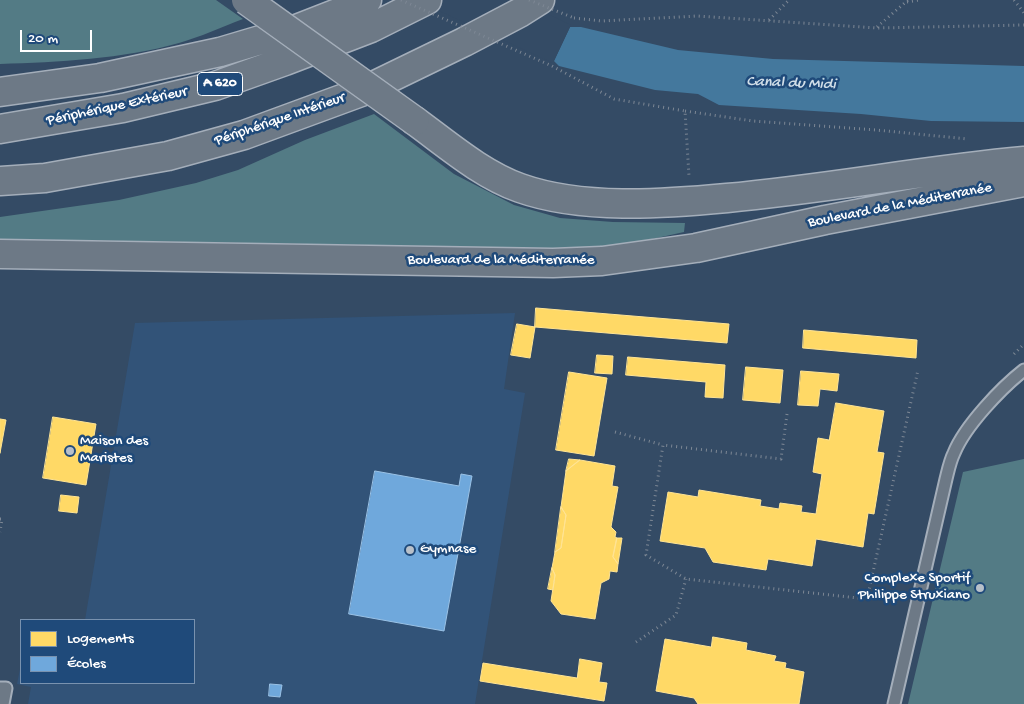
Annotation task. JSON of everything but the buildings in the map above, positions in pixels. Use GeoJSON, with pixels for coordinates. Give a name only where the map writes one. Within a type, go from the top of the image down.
{"type":"FeatureCollection","features":[{"type":"Feature","properties":{"kind":"main road"},"geometry":{"type":"LineString","coordinates":[[246,0],[488,172],[520,188],[555,197],[596,202],[647,203],[692,201],[777,193],[1024,161]]}},
{"type":"Feature","properties":{"kind":"main road"},"geometry":{"type":"LineString","coordinates":[[3,91],[100,78],[220,52],[294,30],[367,0]]}},
{"type":"Feature","properties":{"kind":"main road","name":"Périphérique Extérieur"},"geometry":{"type":"LineString","coordinates":[[0,128],[123,108],[215,86],[371,28],[427,0]]}},
{"type":"Feature","properties":{"kind":"main road","name":"Périphérique Intérieur"},"geometry":{"type":"LineString","coordinates":[[0,181],[45,178],[168,156],[244,135],[361,92],[464,42],[540,0]]}},
{"type":"Feature","properties":{"kind":"main road","name":"Boulevard de la Méditerranée"},"geometry":{"type":"LineString","coordinates":[[0,254],[553,263],[602,261],[696,248],[825,220],[1024,182]]}},
{"type":"Feature","properties":{"kind":"lane"},"geometry":{"type":"LineString","coordinates":[[894,704],[946,479],[954,452],[974,422],[996,395],[1024,370]]}},
{"type":"Feature","properties":{"kind":"lane"},"geometry":{"type":"LineString","coordinates":[[0,688],[6,688],[3,704]]}},
{"type":"Feature","properties":{"kind":"path"},"geometry":{"type":"LineString","coordinates":[[401,0],[552,66],[614,99],[685,112],[753,121],[971,139]]}},
{"type":"Feature","properties":{"kind":"path"},"geometry":{"type":"LineString","coordinates":[[529,0],[574,18],[602,21],[696,16],[877,28],[1024,25]]}},
{"type":"Feature","properties":{"kind":"path"},"geometry":{"type":"LineString","coordinates":[[769,20],[789,0]]}},
{"type":"Feature","properties":{"kind":"path"},"geometry":{"type":"LineString","coordinates":[[877,28],[907,1],[919,0]]}},
{"type":"Feature","properties":{"kind":"path"},"geometry":{"type":"LineString","coordinates":[[1014,0],[1024,13]]}},
{"type":"Feature","properties":{"kind":"path"},"geometry":{"type":"LineString","coordinates":[[685,112],[687,157],[692,201]]}},
{"type":"Feature","properties":{"kind":"path"},"geometry":{"type":"LineString","coordinates":[[663,445],[646,555],[686,579],[867,599],[918,370]]}},
{"type":"Feature","properties":{"kind":"path"},"geometry":{"type":"LineString","coordinates":[[615,432],[663,445],[781,459],[787,414]]}},
{"type":"Feature","properties":{"kind":"path"},"geometry":{"type":"LineString","coordinates":[[0,519],[2,520],[0,532]]}},
{"type":"Feature","properties":{"kind":"path"},"geometry":{"type":"LineString","coordinates":[[636,642],[676,615],[686,579]]}},
{"type":"Feature","properties":{"kind":"shaded area"},"geometry":{"type":"Polygon","coordinates":[[[515,313],[504,389],[525,393],[475,704],[28,704],[31,687],[17,684],[20,669],[20,684],[195,684],[195,619],[85,619],[135,323],[515,313]]]}},
{"type":"Feature","properties":{"kind":"green space"},"geometry":{"type":"Polygon","coordinates":[[[0,0],[216,0],[243,19],[187,41],[136,53],[67,61],[0,64],[0,0]]]}},
{"type":"Feature","properties":{"kind":"green space"},"geometry":{"type":"Polygon","coordinates":[[[374,114],[454,174],[514,205],[560,218],[613,222],[685,223],[684,232],[634,243],[575,249],[0,239],[0,217],[119,200],[196,183],[238,170],[305,140],[374,114]]]}},
{"type":"Feature","properties":{"kind":"green space","name":"Complexe Sportif Philippe Struxiano"},"geometry":{"type":"Polygon","coordinates":[[[1024,459],[1024,704],[908,704],[963,472],[1024,459]]]}},
{"type":"Feature","properties":{"kind":"water","name":"Canal du Midi"},"geometry":{"type":"Polygon","coordinates":[[[570,27],[581,27],[678,50],[773,59],[1024,66],[1024,122],[931,121],[861,114],[719,105],[698,94],[655,90],[559,66],[554,61],[570,27]]]}},
{"type":"Feature","properties":{"kind":"pier"},"geometry":{"type":"Polygon","coordinates":[[[418,0],[518,0],[571,25],[553,63],[418,0]]]}},
{"type":"Feature","properties":{"kind":"place","name":"Maison des Maristes"},"geometry":{"type":"Point","coordinates":[70,451]}},
{"type":"Feature","properties":{"kind":"place","name":"Gymnase"},"geometry":{"type":"Point","coordinates":[410,550]}},
{"type":"Feature","properties":{"kind":"place","name":"Complexe Sportif Philippe Struxiano"},"geometry":{"type":"Point","coordinates":[980,588]}}]}
